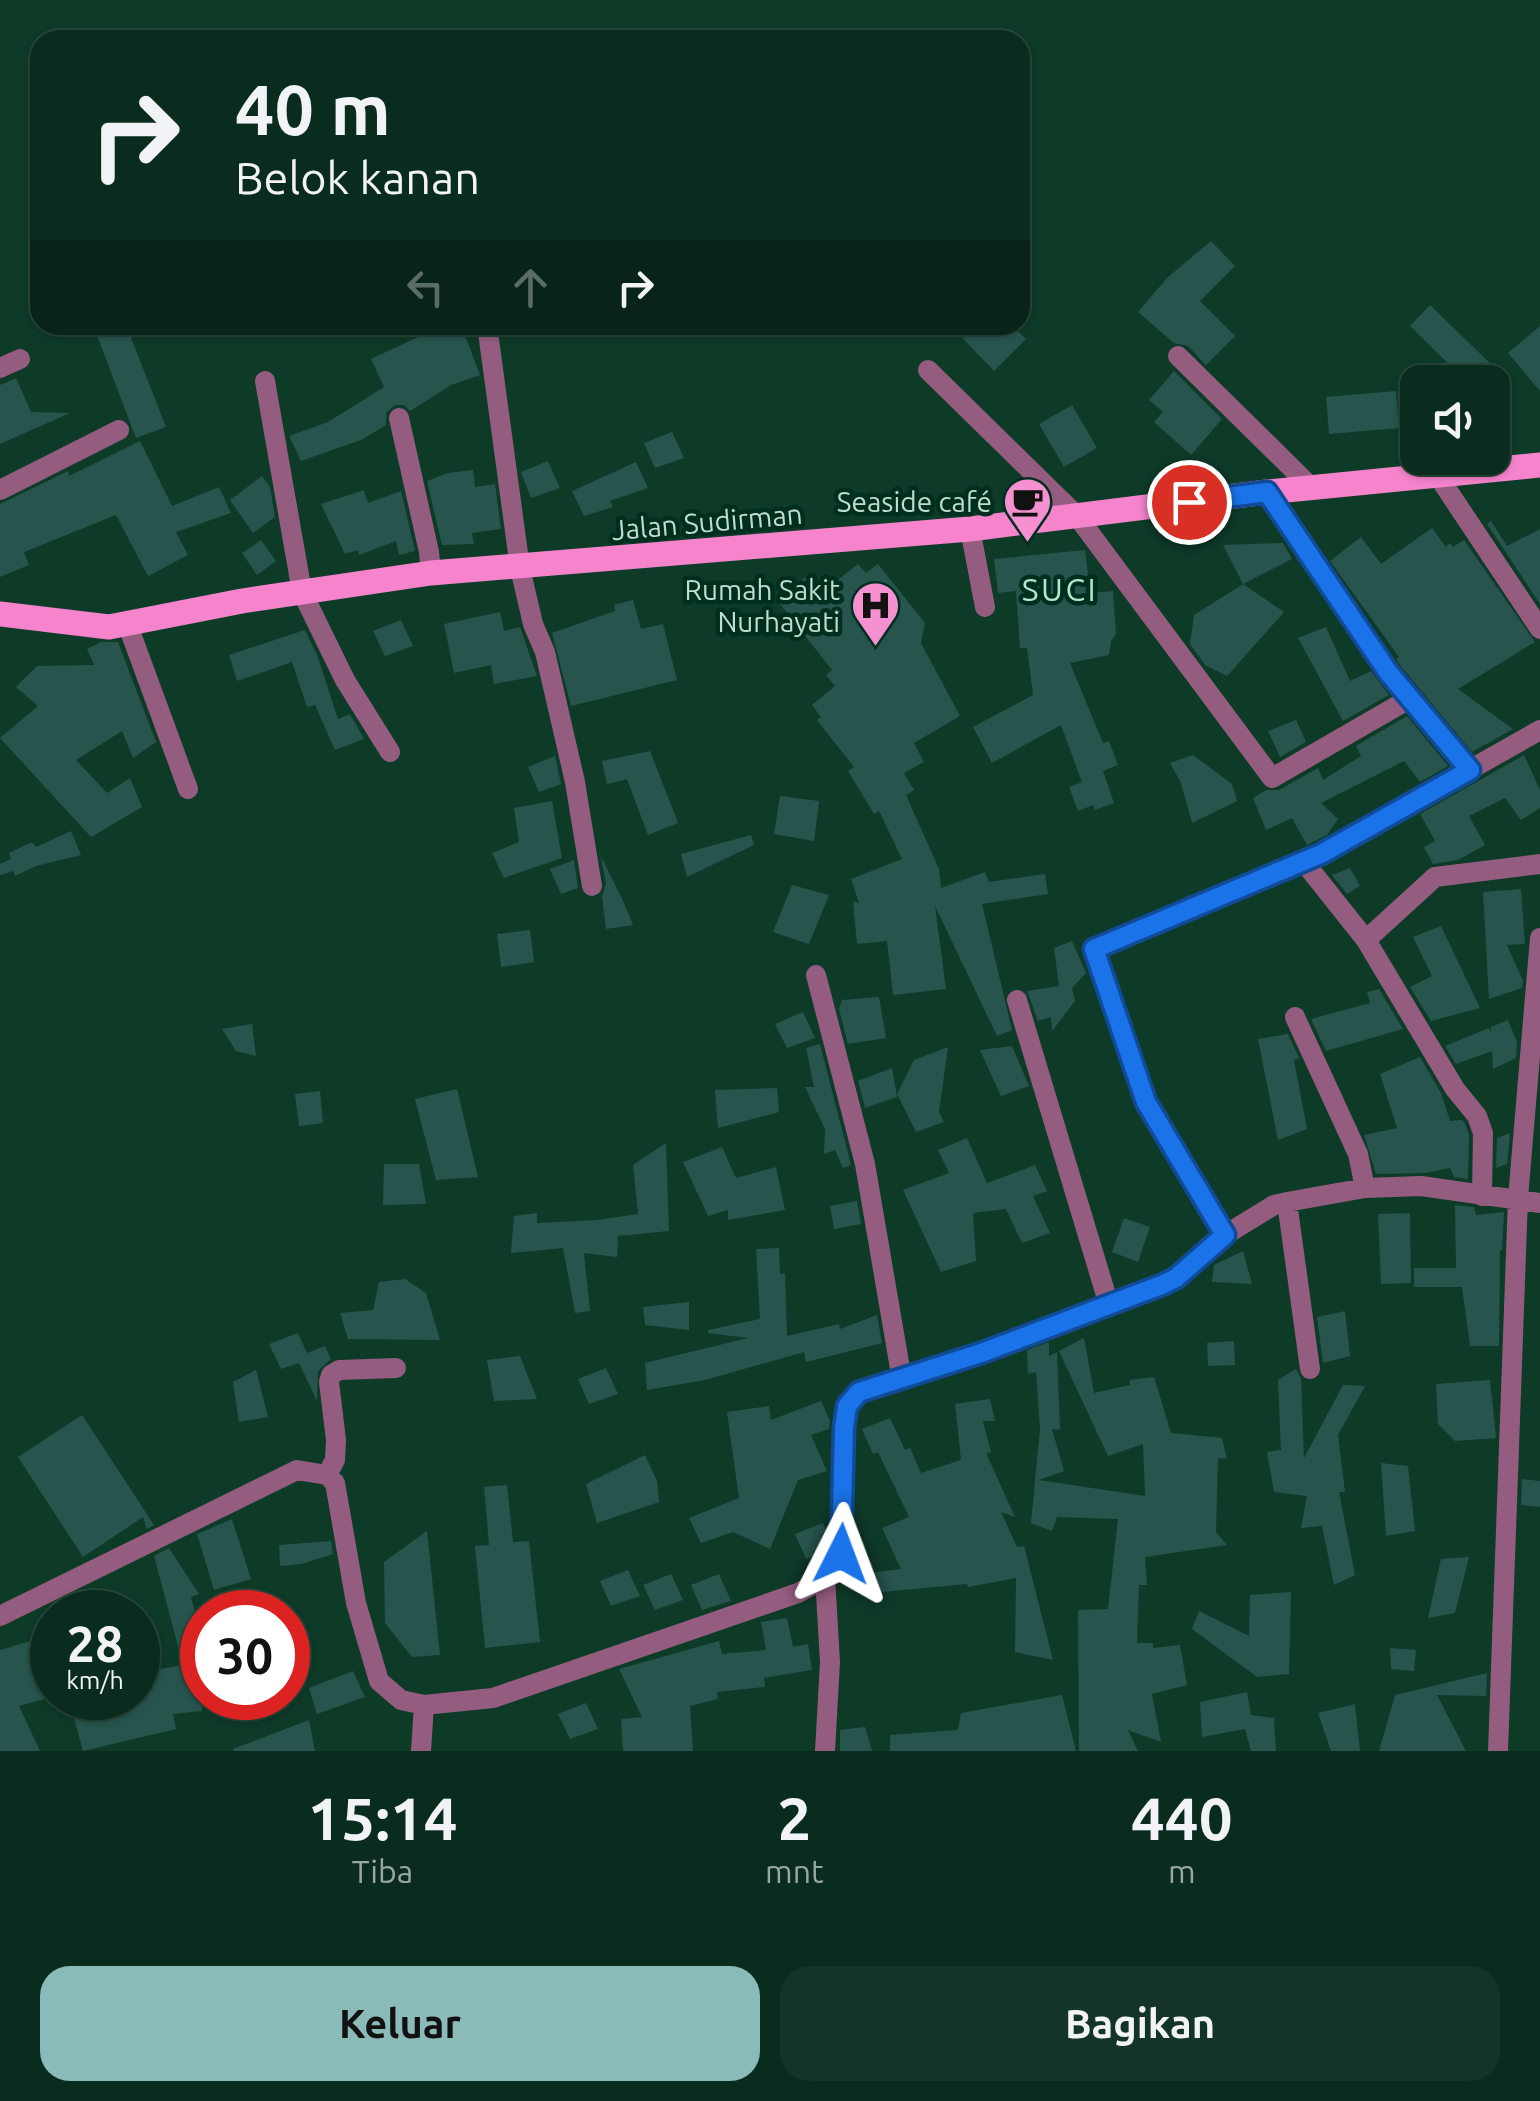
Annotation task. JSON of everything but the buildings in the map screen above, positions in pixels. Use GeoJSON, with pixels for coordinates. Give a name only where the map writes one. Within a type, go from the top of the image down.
{"type":"FeatureCollection","features":[{"type":"Feature","properties":{"kind":"main road","name":"Jalan Sudirman"},"geometry":{"type":"LineString","coordinates":[[0,614],[109,627],[302,592],[430,574],[970,529],[1267,492],[1540,465]]}},
{"type":"Feature","properties":{"kind":"street"},"geometry":{"type":"LineString","coordinates":[[488,335],[520,568],[576,782],[592,886]]}},
{"type":"Feature","properties":{"kind":"street"},"geometry":{"type":"LineString","coordinates":[[1178,356],[1312,488]]}},
{"type":"Feature","properties":{"kind":"street"},"geometry":{"type":"LineString","coordinates":[[928,370],[1076,516],[1272,778],[1408,699]]}},
{"type":"Feature","properties":{"kind":"street"},"geometry":{"type":"LineString","coordinates":[[265,381],[302,592],[345,680],[390,752]]}},
{"type":"Feature","properties":{"kind":"street"},"geometry":{"type":"LineString","coordinates":[[399,418],[429,552],[430,574]]}},
{"type":"Feature","properties":{"kind":"street"},"geometry":{"type":"LineString","coordinates":[[0,490],[119,430]]}},
{"type":"Feature","properties":{"kind":"street"},"geometry":{"type":"LineString","coordinates":[[1438,476],[1540,629]]}},
{"type":"Feature","properties":{"kind":"street"},"geometry":{"type":"LineString","coordinates":[[1267,492],[1408,699],[1470,770]]}},
{"type":"Feature","properties":{"kind":"street"},"geometry":{"type":"LineString","coordinates":[[970,529],[984,607]]}},
{"type":"Feature","properties":{"kind":"street"},"geometry":{"type":"LineString","coordinates":[[127,623],[188,790]]}},
{"type":"Feature","properties":{"kind":"street"},"geometry":{"type":"LineString","coordinates":[[1225,1235],[1146,1102],[1094,949],[1304,862],[1540,730]]}},
{"type":"Feature","properties":{"kind":"street"},"geometry":{"type":"LineString","coordinates":[[1304,862],[1366,940],[1455,1089],[1477,1116],[1483,1133],[1482,1196]]}},
{"type":"Feature","properties":{"kind":"street"},"geometry":{"type":"LineString","coordinates":[[1366,940],[1436,878],[1540,864]]}},
{"type":"Feature","properties":{"kind":"street"},"geometry":{"type":"LineString","coordinates":[[1498,1751],[1518,1198],[1535,1063],[1540,938]]}},
{"type":"Feature","properties":{"kind":"street"},"geometry":{"type":"LineString","coordinates":[[816,975],[865,1164],[902,1380]]}},
{"type":"Feature","properties":{"kind":"street"},"geometry":{"type":"LineString","coordinates":[[1017,1000],[1109,1304]]}},
{"type":"Feature","properties":{"kind":"street"},"geometry":{"type":"LineString","coordinates":[[1295,1017],[1358,1154],[1365,1188]]}},
{"type":"Feature","properties":{"kind":"street"},"geometry":{"type":"LineString","coordinates":[[0,1616],[297,1470],[327,1475],[335,1483],[356,1603],[379,1681],[401,1700],[424,1705],[493,1698],[798,1593],[825,1577],[835,1568],[841,1554],[844,1428],[847,1406],[859,1392],[902,1380],[1176,1278],[1225,1235],[1287,1202],[1365,1188],[1421,1186],[1540,1203]]}},
{"type":"Feature","properties":{"kind":"street"},"geometry":{"type":"LineString","coordinates":[[1287,1202],[1310,1369]]}},
{"type":"Feature","properties":{"kind":"street"},"geometry":{"type":"LineString","coordinates":[[327,1475],[335,1460],[331,1375],[339,1370],[396,1368]]}},
{"type":"Feature","properties":{"kind":"street"},"geometry":{"type":"LineString","coordinates":[[825,1577],[830,1662],[826,1751]]}},
{"type":"Feature","properties":{"kind":"street"},"geometry":{"type":"LineString","coordinates":[[421,1751],[424,1705]]}},
{"type":"Feature","properties":{"kind":"place","name":"Seaside café"},"geometry":{"type":"Point","coordinates":[1027,544]}},
{"type":"Feature","properties":{"kind":"place","name":"Rumah Sakit Nurhayati"},"geometry":{"type":"Point","coordinates":[875,648]}},
{"type":"Feature","properties":{"kind":"district","name":"SUCI"},"geometry":{"type":"Point","coordinates":[1060,590]}},
{"type":"Feature","properties":{"kind":"route"},"geometry":{"type":"LineString","coordinates":[[841,1554],[844,1428],[847,1406],[859,1392],[981,1353],[1164,1284],[1225,1235],[1146,1102],[1094,949],[1321,854],[1470,770],[1388,672],[1267,492],[1189,502]]}}]}
